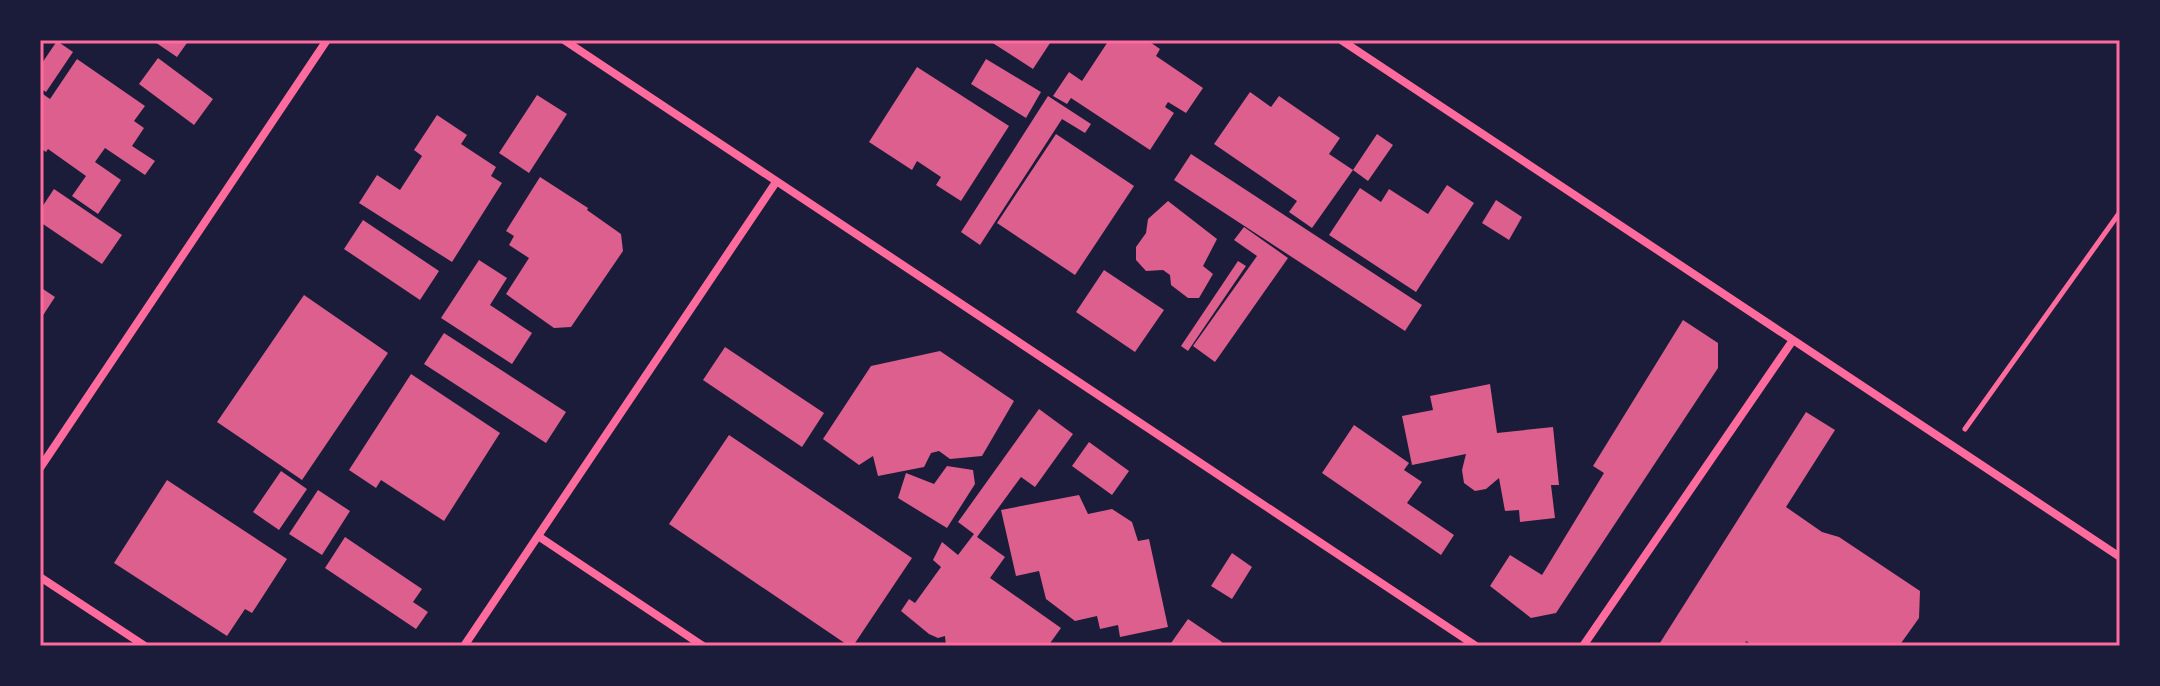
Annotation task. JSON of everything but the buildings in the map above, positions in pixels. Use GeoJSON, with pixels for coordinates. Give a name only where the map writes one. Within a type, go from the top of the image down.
{"type":"FeatureCollection","features":[{"type":"Feature","properties":{"kind":"street"},"geometry":{"type":"LineString","coordinates":[[40,468],[327,40]]}},
{"type":"Feature","properties":{"kind":"street"},"geometry":{"type":"LineString","coordinates":[[564,40],[1476,646]]}},
{"type":"Feature","properties":{"kind":"street"},"geometry":{"type":"LineString","coordinates":[[1341,40],[2120,557]]}},
{"type":"Feature","properties":{"kind":"street"},"geometry":{"type":"LineString","coordinates":[[464,646],[776,182]]}},
{"type":"Feature","properties":{"kind":"street"},"geometry":{"type":"LineString","coordinates":[[1583,646],[1793,340]]}},
{"type":"Feature","properties":{"kind":"street"},"geometry":{"type":"LineString","coordinates":[[538,536],[703,646]]}},
{"type":"Feature","properties":{"kind":"street"},"geometry":{"type":"LineString","coordinates":[[40,577],[145,646]]}},
{"type":"Feature","properties":{"kind":"path"},"geometry":{"type":"LineString","coordinates":[[1952,446],[2120,212]]}}]}
